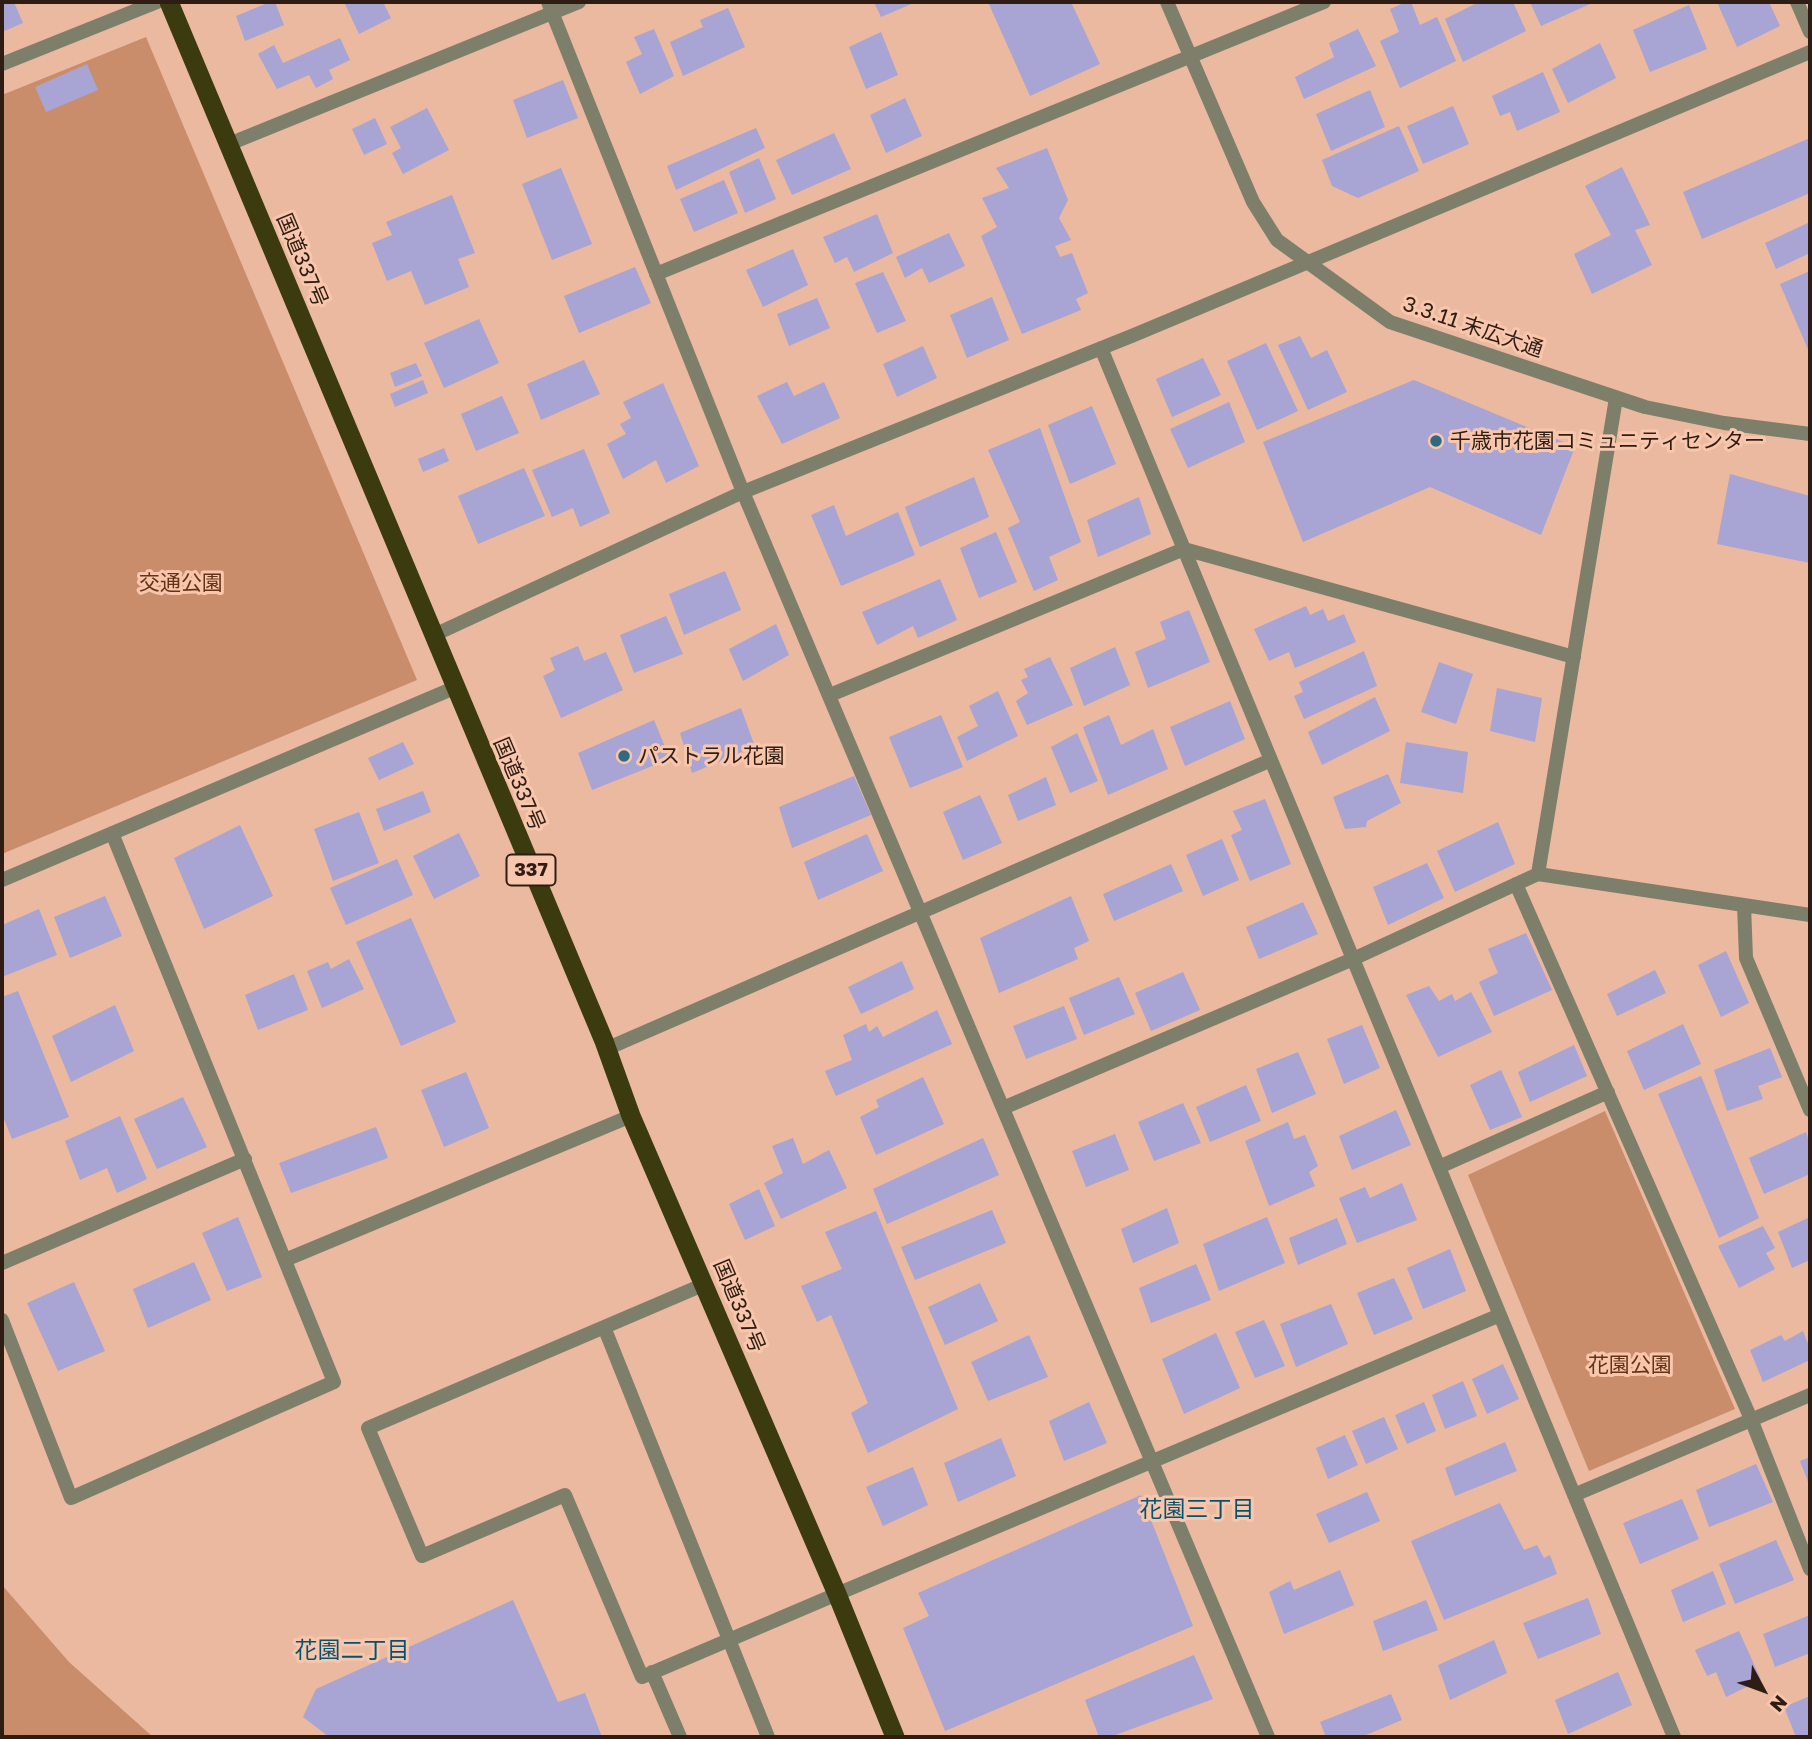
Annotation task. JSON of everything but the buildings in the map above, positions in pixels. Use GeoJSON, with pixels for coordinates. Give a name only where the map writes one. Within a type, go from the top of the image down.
{"type":"FeatureCollection","features":[{"type":"Feature","properties":{"kind":"highway","name":"国道337号"},"geometry":{"type":"LineString","coordinates":[[169,2],[606,1049],[631,1116],[837,1594],[895,1737]]}},
{"type":"Feature","properties":{"kind":"street"},"geometry":{"type":"LineString","coordinates":[[2,64],[157,2]]}},
{"type":"Feature","properties":{"kind":"street"},"geometry":{"type":"LineString","coordinates":[[229,144],[550,7],[579,2]]}},
{"type":"Feature","properties":{"kind":"street","name":"3.3.11 末広大通"},"geometry":{"type":"LineString","coordinates":[[1167,2],[1252,202],[1277,240],[1390,322],[1645,407],[1724,423],[1810,434]]}},
{"type":"Feature","properties":{"kind":"street"},"geometry":{"type":"LineString","coordinates":[[656,274],[1324,2]]}},
{"type":"Feature","properties":{"kind":"street"},"geometry":{"type":"LineString","coordinates":[[1797,2],[1810,32]]}},
{"type":"Feature","properties":{"kind":"street"},"geometry":{"type":"LineString","coordinates":[[550,7],[743,492],[1268,1737]]}},
{"type":"Feature","properties":{"kind":"street"},"geometry":{"type":"LineString","coordinates":[[434,635],[743,492],[1101,348],[1810,52]]}},
{"type":"Feature","properties":{"kind":"street"},"geometry":{"type":"LineString","coordinates":[[1101,348],[1674,1737]]}},
{"type":"Feature","properties":{"kind":"street"},"geometry":{"type":"LineString","coordinates":[[1538,874],[1616,398]]}},
{"type":"Feature","properties":{"kind":"street"},"geometry":{"type":"LineString","coordinates":[[830,695],[1184,549],[1574,657]]}},
{"type":"Feature","properties":{"kind":"street"},"geometry":{"type":"LineString","coordinates":[[2,880],[454,688]]}},
{"type":"Feature","properties":{"kind":"street"},"geometry":{"type":"LineString","coordinates":[[606,1049],[1271,760]]}},
{"type":"Feature","properties":{"kind":"street"},"geometry":{"type":"LineString","coordinates":[[2,1320],[71,1498],[334,1382],[112,833]]}},
{"type":"Feature","properties":{"kind":"street"},"geometry":{"type":"LineString","coordinates":[[1003,1108],[1353,959],[1538,874],[1810,915]]}},
{"type":"Feature","properties":{"kind":"street"},"geometry":{"type":"LineString","coordinates":[[1516,884],[1751,1419],[1810,1569]]}},
{"type":"Feature","properties":{"kind":"street"},"geometry":{"type":"LineString","coordinates":[[1744,905],[1746,958],[1810,1110]]}},
{"type":"Feature","properties":{"kind":"street"},"geometry":{"type":"LineString","coordinates":[[1439,1167],[1608,1092]]}},
{"type":"Feature","properties":{"kind":"street"},"geometry":{"type":"LineString","coordinates":[[285,1260],[631,1116]]}},
{"type":"Feature","properties":{"kind":"street"},"geometry":{"type":"LineString","coordinates":[[2,1263],[245,1159]]}},
{"type":"Feature","properties":{"kind":"street"},"geometry":{"type":"LineString","coordinates":[[705,1284],[368,1428],[422,1556],[565,1495],[642,1676],[1500,1315]]}},
{"type":"Feature","properties":{"kind":"street"},"geometry":{"type":"LineString","coordinates":[[604,1327],[768,1737]]}},
{"type":"Feature","properties":{"kind":"street"},"geometry":{"type":"LineString","coordinates":[[1574,1495],[1810,1395]]}},
{"type":"Feature","properties":{"kind":"street"},"geometry":{"type":"LineString","coordinates":[[652,1672],[680,1737]]}},
{"type":"Feature","properties":{"kind":"green space","name":"交通公園"},"geometry":{"type":"Polygon","coordinates":[[[146,37],[417,680],[2,854],[2,95],[146,37]]]}},
{"type":"Feature","properties":{"kind":"green space","name":"花園公園"},"geometry":{"type":"Polygon","coordinates":[[[1605,1111],[1735,1409],[1589,1471],[1468,1175],[1605,1111]]]}},
{"type":"Feature","properties":{"kind":"green space"},"geometry":{"type":"Polygon","coordinates":[[[2,1585],[69,1662],[153,1737],[2,1737],[2,1585]]]}},
{"type":"Feature","properties":{"kind":"place","name":"千歳市花園コミュニティセンター"},"geometry":{"type":"Point","coordinates":[1436,441]}},
{"type":"Feature","properties":{"kind":"place","name":"パストラル花園"},"geometry":{"type":"Point","coordinates":[624,756]}},
{"type":"Feature","properties":{"kind":"district","name":"花園三丁目"},"geometry":{"type":"Point","coordinates":[1197,1510]}},
{"type":"Feature","properties":{"kind":"district","name":"花園二丁目"},"geometry":{"type":"Point","coordinates":[352,1651]}}]}
